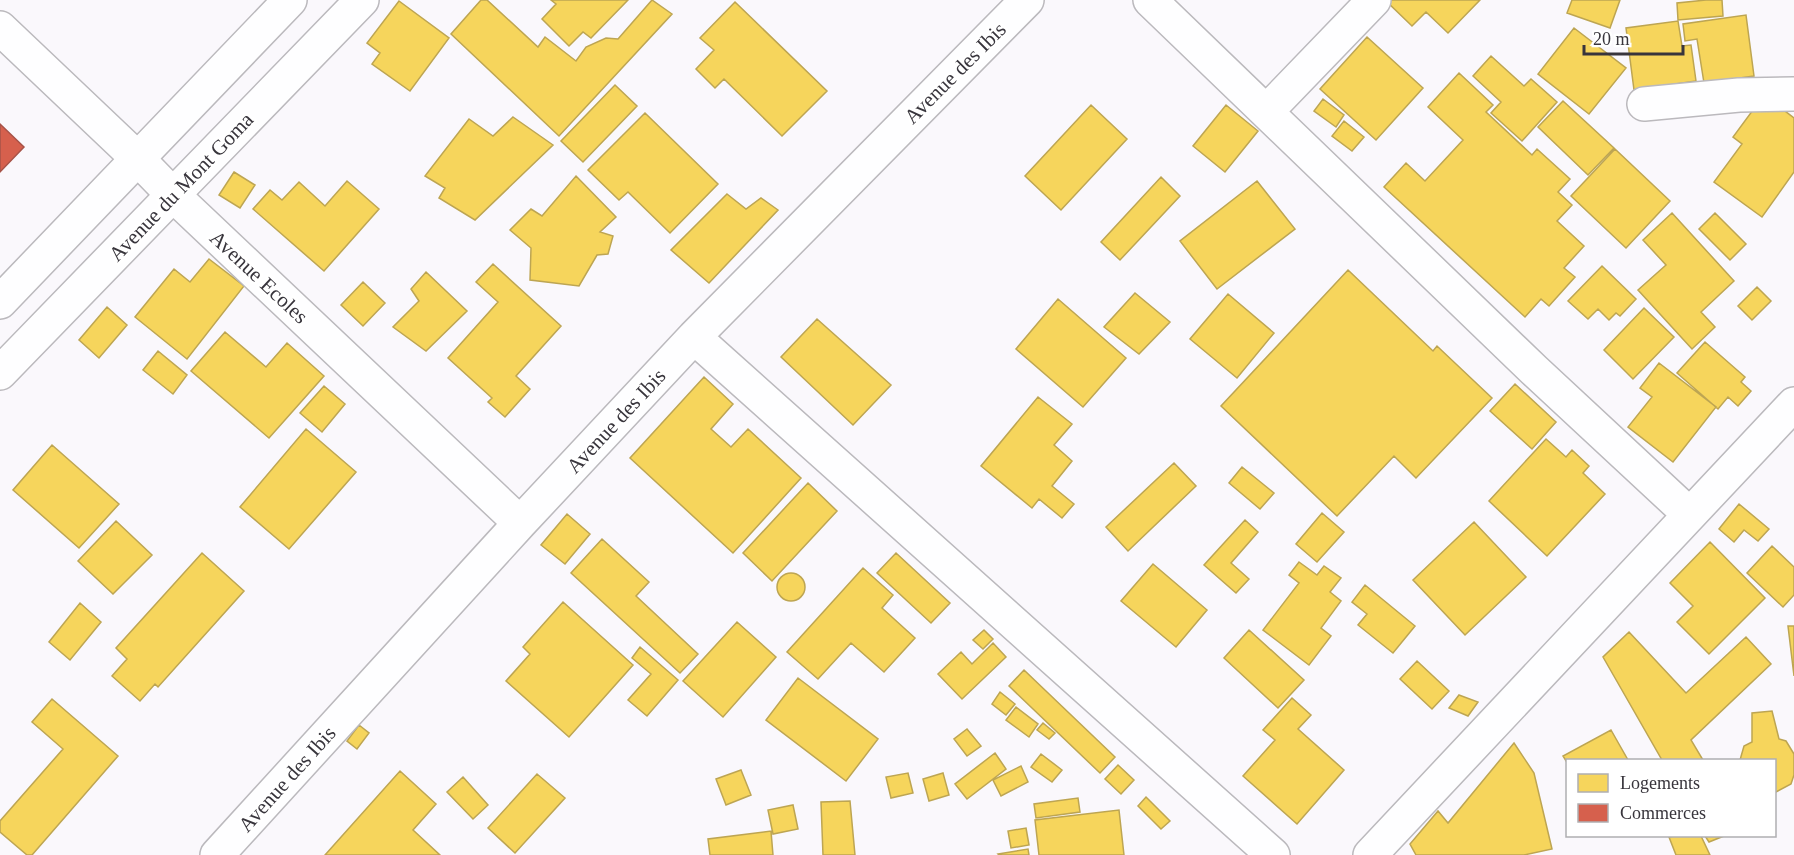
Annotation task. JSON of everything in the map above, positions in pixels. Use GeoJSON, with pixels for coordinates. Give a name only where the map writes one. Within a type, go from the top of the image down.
{"type":"FeatureCollection","features":[{"type":"Feature","properties":{"kind":"street"},"geometry":{"type":"LineString","coordinates":[[0,302],[290,0]]}},
{"type":"Feature","properties":{"kind":"street","name":"Avenue du Mont Goma"},"geometry":{"type":"LineString","coordinates":[[0,373],[362,0]]}},
{"type":"Feature","properties":{"kind":"street","name":"Avenue des Ibis"},"geometry":{"type":"LineString","coordinates":[[217,855],[520,523],[694,337],[1028,0]]}},
{"type":"Feature","properties":{"kind":"street"},"geometry":{"type":"LineString","coordinates":[[1150,0],[1517,354],[1689,514]]}},
{"type":"Feature","properties":{"kind":"street"},"geometry":{"type":"LineString","coordinates":[[1267,111],[1374,0]]}},
{"type":"Feature","properties":{"kind":"street","name":"Avenue Ecoles"},"geometry":{"type":"LineString","coordinates":[[0,28],[520,523]]}},
{"type":"Feature","properties":{"kind":"street"},"geometry":{"type":"LineString","coordinates":[[1644,104],[1739,95],[1794,94]]}},
{"type":"Feature","properties":{"kind":"street"},"geometry":{"type":"LineString","coordinates":[[694,337],[1273,855]]}},
{"type":"Feature","properties":{"kind":"street"},"geometry":{"type":"LineString","coordinates":[[1370,855],[1794,404]]}},
{"type":"Feature","properties":{"kind":"building: Logements"},"geometry":{"type":"Polygon","coordinates":[[[481,0],[487,0],[538,47],[545,37],[576,61],[586,47],[606,38],[618,39],[652,0],[672,14],[559,136],[451,34],[481,0]]]}},
{"type":"Feature","properties":{"kind":"building: Logements"},"geometry":{"type":"Polygon","coordinates":[[[551,0],[628,0],[591,38],[583,32],[569,46],[542,19],[556,4],[551,0]]]}},
{"type":"Feature","properties":{"kind":"building: Logements"},"geometry":{"type":"Polygon","coordinates":[[[1385,0],[1480,0],[1448,33],[1426,12],[1412,26],[1385,0]]]}},
{"type":"Feature","properties":{"kind":"building: Logements"},"geometry":{"type":"Polygon","coordinates":[[[1572,0],[1620,0],[1610,28],[1567,13],[1572,0]]]}},
{"type":"Feature","properties":{"kind":"building: Logements"},"geometry":{"type":"Polygon","coordinates":[[[1722,0],[1723,16],[1678,20],[1677,3],[1722,0]]]}},
{"type":"Feature","properties":{"kind":"building: Logements"},"geometry":{"type":"Polygon","coordinates":[[[399,1],[449,38],[410,91],[372,64],[380,53],[367,43],[399,1]]]}},
{"type":"Feature","properties":{"kind":"building: Logements"},"geometry":{"type":"Polygon","coordinates":[[[735,2],[827,91],[782,136],[724,79],[715,88],[696,69],[714,50],[700,38],[735,2]]]}},
{"type":"Feature","properties":{"kind":"building: Logements"},"geometry":{"type":"Polygon","coordinates":[[[1746,15],[1754,76],[1704,83],[1697,39],[1685,41],[1683,24],[1746,15]]]}},
{"type":"Feature","properties":{"kind":"building: Logements"},"geometry":{"type":"Polygon","coordinates":[[[1678,21],[1682,46],[1691,45],[1696,81],[1634,90],[1626,28],[1678,21]]]}},
{"type":"Feature","properties":{"kind":"building: Logements"},"geometry":{"type":"Polygon","coordinates":[[[1574,28],[1626,68],[1589,114],[1538,74],[1574,28]]]}},
{"type":"Feature","properties":{"kind":"building: Logements"},"geometry":{"type":"Polygon","coordinates":[[[1367,37],[1423,88],[1376,140],[1320,89],[1367,37]]]}},
{"type":"Feature","properties":{"kind":"building: Logements"},"geometry":{"type":"Polygon","coordinates":[[[1491,56],[1524,86],[1531,79],[1557,102],[1522,141],[1491,113],[1501,102],[1473,76],[1491,56]]]}},
{"type":"Feature","properties":{"kind":"building: Logements"},"geometry":{"type":"Polygon","coordinates":[[[1459,73],[1493,105],[1486,112],[1532,155],[1537,149],[1570,179],[1558,192],[1572,205],[1557,221],[1584,246],[1564,268],[1575,277],[1549,306],[1541,299],[1525,317],[1384,187],[1406,163],[1425,181],[1463,140],[1428,107],[1459,73]]]}},
{"type":"Feature","properties":{"kind":"building: Logements"},"geometry":{"type":"Polygon","coordinates":[[[615,85],[637,106],[583,162],[561,141],[615,85]]]}},
{"type":"Feature","properties":{"kind":"building: Logements"},"geometry":{"type":"Polygon","coordinates":[[[1764,95],[1794,118],[1794,172],[1762,217],[1714,182],[1742,144],[1733,137],[1764,95]]]}},
{"type":"Feature","properties":{"kind":"building: Logements"},"geometry":{"type":"Polygon","coordinates":[[[1323,99],[1344,115],[1336,127],[1314,111],[1323,99]]]}},
{"type":"Feature","properties":{"kind":"building: Logements"},"geometry":{"type":"Polygon","coordinates":[[[1563,101],[1614,148],[1588,175],[1538,127],[1563,101]]]}},
{"type":"Feature","properties":{"kind":"building: Logements"},"geometry":{"type":"Polygon","coordinates":[[[1091,105],[1127,139],[1061,210],[1025,176],[1091,105]]]}},
{"type":"Feature","properties":{"kind":"building: Logements"},"geometry":{"type":"Polygon","coordinates":[[[1226,105],[1258,131],[1225,172],[1193,146],[1226,105]]]}},
{"type":"Feature","properties":{"kind":"building: Logements"},"geometry":{"type":"Polygon","coordinates":[[[645,113],[718,184],[670,233],[628,192],[619,200],[588,170],[645,113]]]}},
{"type":"Feature","properties":{"kind":"building: Logements"},"geometry":{"type":"Polygon","coordinates":[[[513,117],[553,145],[475,220],[439,198],[445,188],[425,176],[469,119],[493,136],[513,117]]]}},
{"type":"Feature","properties":{"kind":"building: Logements"},"geometry":{"type":"Polygon","coordinates":[[[1344,121],[1364,137],[1352,151],[1332,136],[1344,121]]]}},
{"type":"Feature","properties":{"kind":"building: Logements"},"geometry":{"type":"Polygon","coordinates":[[[1615,149],[1670,201],[1626,248],[1571,196],[1615,149]]]}},
{"type":"Feature","properties":{"kind":"building: Logements"},"geometry":{"type":"Polygon","coordinates":[[[234,172],[255,185],[240,208],[219,195],[234,172]]]}},
{"type":"Feature","properties":{"kind":"building: Logements"},"geometry":{"type":"Polygon","coordinates":[[[576,176],[616,217],[600,232],[613,236],[608,254],[597,255],[579,286],[530,280],[531,248],[510,230],[531,209],[542,216],[576,176]]]}},
{"type":"Feature","properties":{"kind":"building: Logements"},"geometry":{"type":"Polygon","coordinates":[[[1161,177],[1180,196],[1120,260],[1101,242],[1161,177]]]}},
{"type":"Feature","properties":{"kind":"building: Logements"},"geometry":{"type":"Polygon","coordinates":[[[347,181],[379,209],[324,271],[253,209],[270,190],[282,200],[299,182],[325,206],[347,181]]]}},
{"type":"Feature","properties":{"kind":"building: Logements"},"geometry":{"type":"Polygon","coordinates":[[[1257,181],[1295,229],[1217,289],[1180,241],[1257,181]]]}},
{"type":"Feature","properties":{"kind":"building: Logements"},"geometry":{"type":"Polygon","coordinates":[[[727,194],[746,209],[761,198],[778,210],[709,283],[671,250],[727,194]]]}},
{"type":"Feature","properties":{"kind":"building: Logements"},"geometry":{"type":"Polygon","coordinates":[[[1672,213],[1734,281],[1701,312],[1715,327],[1692,349],[1638,290],[1666,265],[1643,240],[1672,213]]]}},
{"type":"Feature","properties":{"kind":"building: Logements"},"geometry":{"type":"Polygon","coordinates":[[[1715,213],[1746,244],[1730,260],[1699,229],[1715,213]]]}},
{"type":"Feature","properties":{"kind":"building: Logements"},"geometry":{"type":"Polygon","coordinates":[[[209,259],[244,286],[187,359],[135,317],[174,269],[190,282],[209,259]]]}},
{"type":"Feature","properties":{"kind":"building: Logements"},"geometry":{"type":"Polygon","coordinates":[[[493,264],[561,326],[516,376],[530,389],[505,417],[488,402],[492,398],[448,358],[498,302],[476,282],[493,264]]]}},
{"type":"Feature","properties":{"kind":"building: Logements"},"geometry":{"type":"Polygon","coordinates":[[[1602,266],[1636,299],[1620,316],[1616,313],[1609,320],[1598,309],[1588,319],[1568,301],[1602,266]]]}},
{"type":"Feature","properties":{"kind":"building: Logements"},"geometry":{"type":"Polygon","coordinates":[[[1348,270],[1433,351],[1437,346],[1492,398],[1416,478],[1394,456],[1337,516],[1221,406],[1348,270]]]}},
{"type":"Feature","properties":{"kind":"building: Logements"},"geometry":{"type":"Polygon","coordinates":[[[1348,270],[1433,351],[1437,346],[1492,398],[1416,478],[1394,456],[1337,516],[1221,406],[1348,270]]]}},
{"type":"Feature","properties":{"kind":"building: Logements"},"geometry":{"type":"Polygon","coordinates":[[[426,272],[467,311],[426,351],[393,327],[419,301],[411,289],[426,272]]]}},
{"type":"Feature","properties":{"kind":"building: Logements"},"geometry":{"type":"Polygon","coordinates":[[[363,282],[385,303],[363,326],[341,305],[363,282]]]}},
{"type":"Feature","properties":{"kind":"building: Logements"},"geometry":{"type":"Polygon","coordinates":[[[1757,287],[1771,301],[1752,320],[1738,306],[1757,287]]]}},
{"type":"Feature","properties":{"kind":"building: Logements"},"geometry":{"type":"Polygon","coordinates":[[[1135,293],[1170,322],[1139,354],[1104,327],[1135,293]]]}},
{"type":"Feature","properties":{"kind":"building: Logements"},"geometry":{"type":"Polygon","coordinates":[[[1228,294],[1274,333],[1237,378],[1190,339],[1228,294]]]}},
{"type":"Feature","properties":{"kind":"building: Logements"},"geometry":{"type":"Polygon","coordinates":[[[1058,299],[1126,358],[1083,407],[1016,349],[1058,299]]]}},
{"type":"Feature","properties":{"kind":"building: Logements"},"geometry":{"type":"Polygon","coordinates":[[[107,307],[127,325],[99,358],[79,340],[107,307]]]}},
{"type":"Feature","properties":{"kind":"building: Logements"},"geometry":{"type":"Polygon","coordinates":[[[1644,308],[1674,337],[1633,379],[1604,350],[1644,308]]]}},
{"type":"Feature","properties":{"kind":"building: Logements"},"geometry":{"type":"Polygon","coordinates":[[[817,319],[891,385],[853,425],[781,357],[817,319]]]}},
{"type":"Feature","properties":{"kind":"building: Logements"},"geometry":{"type":"Polygon","coordinates":[[[225,332],[266,367],[287,343],[324,376],[269,438],[191,371],[225,332]]]}},
{"type":"Feature","properties":{"kind":"building: Logements"},"geometry":{"type":"Polygon","coordinates":[[[1705,342],[1745,377],[1741,382],[1751,391],[1738,406],[1728,397],[1718,409],[1677,373],[1705,342]]]}},
{"type":"Feature","properties":{"kind":"building: Logements"},"geometry":{"type":"Polygon","coordinates":[[[158,351],[187,375],[173,394],[143,370],[158,351]]]}},
{"type":"Feature","properties":{"kind":"building: Logements"},"geometry":{"type":"Polygon","coordinates":[[[1659,363],[1716,407],[1673,462],[1628,427],[1652,397],[1640,388],[1659,363]]]}},
{"type":"Feature","properties":{"kind":"building: Logements"},"geometry":{"type":"Polygon","coordinates":[[[704,377],[733,404],[711,429],[731,447],[748,429],[801,478],[733,553],[630,458],[704,377]]]}},
{"type":"Feature","properties":{"kind":"building: Logements"},"geometry":{"type":"Polygon","coordinates":[[[1515,384],[1556,422],[1532,449],[1490,411],[1515,384]]]}},
{"type":"Feature","properties":{"kind":"building: Logements"},"geometry":{"type":"Polygon","coordinates":[[[324,386],[345,404],[322,432],[300,413],[324,386]]]}},
{"type":"Feature","properties":{"kind":"building: Logements"},"geometry":{"type":"Polygon","coordinates":[[[1038,397],[1072,424],[1054,445],[1072,461],[1052,486],[1074,504],[1062,518],[1039,499],[1032,508],[981,466],[1038,397]]]}},
{"type":"Feature","properties":{"kind":"building: Logements"},"geometry":{"type":"Polygon","coordinates":[[[306,429],[356,472],[289,549],[240,507],[306,429]]]}},
{"type":"Feature","properties":{"kind":"building: Logements"},"geometry":{"type":"Polygon","coordinates":[[[1546,439],[1566,457],[1572,450],[1589,466],[1583,473],[1605,494],[1547,556],[1489,501],[1546,439]]]}},
{"type":"Feature","properties":{"kind":"building: Logements"},"geometry":{"type":"Polygon","coordinates":[[[52,445],[119,504],[79,548],[13,490],[52,445]]]}},
{"type":"Feature","properties":{"kind":"building: Logements"},"geometry":{"type":"Polygon","coordinates":[[[1174,463],[1196,486],[1128,551],[1106,527],[1174,463]]]}},
{"type":"Feature","properties":{"kind":"building: Logements"},"geometry":{"type":"Polygon","coordinates":[[[1242,467],[1274,493],[1260,509],[1229,483],[1242,467]]]}},
{"type":"Feature","properties":{"kind":"building: Logements"},"geometry":{"type":"Polygon","coordinates":[[[808,483],[837,511],[772,581],[743,553],[808,483]]]}},
{"type":"Feature","properties":{"kind":"building: Logements"},"geometry":{"type":"Polygon","coordinates":[[[1739,504],[1769,529],[1758,541],[1744,530],[1734,542],[1719,529],[1739,504]]]}},
{"type":"Feature","properties":{"kind":"building: Logements"},"geometry":{"type":"Polygon","coordinates":[[[1322,513],[1344,532],[1317,562],[1296,544],[1322,513]]]}},
{"type":"Feature","properties":{"kind":"building: Logements"},"geometry":{"type":"Polygon","coordinates":[[[567,514],[590,534],[565,564],[541,545],[567,514]]]}},
{"type":"Feature","properties":{"kind":"building: Logements"},"geometry":{"type":"Polygon","coordinates":[[[1245,520],[1258,532],[1231,563],[1249,579],[1236,593],[1204,565],[1245,520]]]}},
{"type":"Feature","properties":{"kind":"building: Logements"},"geometry":{"type":"Polygon","coordinates":[[[116,521],[152,555],[113,594],[78,561],[116,521]]]}},
{"type":"Feature","properties":{"kind":"building: Logements"},"geometry":{"type":"Polygon","coordinates":[[[1474,522],[1526,577],[1465,635],[1413,580],[1474,522]]]}},
{"type":"Feature","properties":{"kind":"building: Logements"},"geometry":{"type":"Polygon","coordinates":[[[602,539],[649,582],[636,596],[698,654],[680,673],[571,573],[602,539]]]}},
{"type":"Feature","properties":{"kind":"building: Logements"},"geometry":{"type":"Polygon","coordinates":[[[1710,542],[1765,598],[1709,654],[1677,622],[1693,606],[1670,583],[1710,542]]]}},
{"type":"Feature","properties":{"kind":"building: Logements"},"geometry":{"type":"Polygon","coordinates":[[[1772,546],[1794,567],[1794,595],[1783,607],[1747,573],[1772,546]]]}},
{"type":"Feature","properties":{"kind":"building: Logements"},"geometry":{"type":"Polygon","coordinates":[[[202,553],[244,591],[158,687],[155,684],[140,701],[112,676],[127,659],[116,648],[202,553]]]}},
{"type":"Feature","properties":{"kind":"building: Logements"},"geometry":{"type":"Polygon","coordinates":[[[896,553],[950,603],[931,623],[877,573],[896,553]]]}},
{"type":"Feature","properties":{"kind":"building: Logements"},"geometry":{"type":"Polygon","coordinates":[[[1299,562],[1317,575],[1324,566],[1341,578],[1330,592],[1341,601],[1321,628],[1331,636],[1309,665],[1263,630],[1299,583],[1289,575],[1299,562]]]}},
{"type":"Feature","properties":{"kind":"building: Logements"},"geometry":{"type":"Polygon","coordinates":[[[1153,564],[1207,610],[1176,647],[1121,601],[1153,564]]]}},
{"type":"Feature","properties":{"kind":"building: Logements"},"geometry":{"type":"Polygon","coordinates":[[[863,568],[893,595],[882,608],[915,638],[884,672],[851,643],[818,679],[787,652],[863,568]]]}},
{"type":"Feature","properties":{"kind":"building: Logements"},"geometry":{"type":"Polygon","coordinates":[[[791,573],[801,577],[805,587],[801,597],[791,601],[781,597],[777,587],[781,577],[791,573]]]}},
{"type":"Feature","properties":{"kind":"building: Logements"},"geometry":{"type":"Polygon","coordinates":[[[1365,585],[1415,626],[1393,653],[1358,625],[1367,614],[1352,602],[1365,585]]]}},
{"type":"Feature","properties":{"kind":"building: Logements"},"geometry":{"type":"Polygon","coordinates":[[[563,602],[633,665],[569,737],[506,681],[530,654],[523,647],[563,602]]]}},
{"type":"Feature","properties":{"kind":"building: Logements"},"geometry":{"type":"Polygon","coordinates":[[[80,603],[101,622],[70,660],[49,642],[80,603]]]}},
{"type":"Feature","properties":{"kind":"building: Logements"},"geometry":{"type":"Polygon","coordinates":[[[737,622],[776,657],[723,717],[683,681],[737,622]]]}},
{"type":"Feature","properties":{"kind":"building: Logements"},"geometry":{"type":"Polygon","coordinates":[[[1788,626],[1794,626],[1794,676],[1788,626]]]}},
{"type":"Feature","properties":{"kind":"building: Logements"},"geometry":{"type":"Polygon","coordinates":[[[984,630],[993,639],[983,649],[973,640],[984,630]]]}},
{"type":"Feature","properties":{"kind":"building: Logements"},"geometry":{"type":"Polygon","coordinates":[[[1249,630],[1304,680],[1278,708],[1224,658],[1249,630]]]}},
{"type":"Feature","properties":{"kind":"building: Logements"},"geometry":{"type":"Polygon","coordinates":[[[1629,632],[1686,693],[1746,637],[1771,664],[1691,740],[1702,759],[1661,759],[1603,657],[1629,632]]]}},
{"type":"Feature","properties":{"kind":"building: Logements"},"geometry":{"type":"Polygon","coordinates":[[[993,643],[1006,657],[962,699],[938,674],[961,652],[972,664],[993,643]]]}},
{"type":"Feature","properties":{"kind":"building: Logements"},"geometry":{"type":"Polygon","coordinates":[[[640,647],[678,680],[647,716],[628,700],[651,674],[632,658],[640,647]]]}},
{"type":"Feature","properties":{"kind":"building: Logements"},"geometry":{"type":"Polygon","coordinates":[[[1417,661],[1449,691],[1432,709],[1400,679],[1417,661]]]}},
{"type":"Feature","properties":{"kind":"building: Logements"},"geometry":{"type":"Polygon","coordinates":[[[1024,670],[1115,757],[1100,773],[1009,686],[1024,670]]]}},
{"type":"Feature","properties":{"kind":"building: Logements"},"geometry":{"type":"Polygon","coordinates":[[[798,678],[878,739],[846,781],[766,720],[798,678]]]}},
{"type":"Feature","properties":{"kind":"building: Logements"},"geometry":{"type":"Polygon","coordinates":[[[1000,692],[1015,704],[1006,715],[992,704],[1000,692]]]}},
{"type":"Feature","properties":{"kind":"building: Logements"},"geometry":{"type":"Polygon","coordinates":[[[1459,695],[1478,702],[1468,716],[1449,708],[1459,695]]]}},
{"type":"Feature","properties":{"kind":"building: Logements"},"geometry":{"type":"Polygon","coordinates":[[[1292,698],[1311,715],[1298,729],[1344,770],[1297,824],[1243,776],[1275,740],[1263,730],[1292,698]]]}},
{"type":"Feature","properties":{"kind":"building: Logements"},"geometry":{"type":"Polygon","coordinates":[[[52,699],[118,756],[32,855],[27,855],[0,832],[0,821],[63,749],[32,722],[52,699]]]}},
{"type":"Feature","properties":{"kind":"building: Logements"},"geometry":{"type":"Polygon","coordinates":[[[1016,707],[1038,724],[1029,737],[1006,720],[1016,707]]]}},
{"type":"Feature","properties":{"kind":"building: Logements"},"geometry":{"type":"Polygon","coordinates":[[[1772,711],[1779,739],[1786,741],[1794,754],[1794,775],[1791,784],[1776,792],[1776,759],[1740,759],[1744,746],[1752,742],[1752,713],[1772,711]]]}},
{"type":"Feature","properties":{"kind":"building: Logements"},"geometry":{"type":"Polygon","coordinates":[[[1043,723],[1055,733],[1049,739],[1037,730],[1043,723]]]}},
{"type":"Feature","properties":{"kind":"building: Logements"},"geometry":{"type":"Polygon","coordinates":[[[359,725],[369,733],[357,749],[347,741],[359,725]]]}},
{"type":"Feature","properties":{"kind":"building: Logements"},"geometry":{"type":"Polygon","coordinates":[[[967,729],[981,746],[967,756],[954,739],[967,729]]]}},
{"type":"Feature","properties":{"kind":"building: Logements"},"geometry":{"type":"Polygon","coordinates":[[[1611,730],[1627,759],[1566,761],[1563,756],[1611,730]]]}},
{"type":"Feature","properties":{"kind":"building: Logements"},"geometry":{"type":"Polygon","coordinates":[[[1514,743],[1534,773],[1552,849],[1524,855],[1416,855],[1410,844],[1438,811],[1448,823],[1514,743]]]}},
{"type":"Feature","properties":{"kind":"building: Logements"},"geometry":{"type":"Polygon","coordinates":[[[995,753],[1006,769],[967,799],[955,784],[995,753]]]}},
{"type":"Feature","properties":{"kind":"building: Logements"},"geometry":{"type":"Polygon","coordinates":[[[1041,754],[1062,770],[1052,782],[1031,767],[1041,754]]]}},
{"type":"Feature","properties":{"kind":"building: Logements"},"geometry":{"type":"Polygon","coordinates":[[[1118,765],[1134,780],[1121,794],[1105,779],[1118,765]]]}},
{"type":"Feature","properties":{"kind":"building: Logements"},"geometry":{"type":"Polygon","coordinates":[[[1021,766],[1028,782],[1001,796],[993,780],[1021,766]]]}},
{"type":"Feature","properties":{"kind":"building: Logements"},"geometry":{"type":"Polygon","coordinates":[[[741,770],[751,795],[726,805],[716,779],[741,770]]]}},
{"type":"Feature","properties":{"kind":"building: Logements"},"geometry":{"type":"Polygon","coordinates":[[[400,771],[436,804],[413,830],[440,855],[325,855],[400,771]]]}},
{"type":"Feature","properties":{"kind":"building: Logements"},"geometry":{"type":"Polygon","coordinates":[[[908,773],[913,793],[891,798],[886,777],[908,773]]]}},
{"type":"Feature","properties":{"kind":"building: Logements"},"geometry":{"type":"Polygon","coordinates":[[[943,773],[949,795],[929,801],[923,779],[943,773]]]}},
{"type":"Feature","properties":{"kind":"building: Logements"},"geometry":{"type":"Polygon","coordinates":[[[537,774],[565,798],[515,853],[488,828],[537,774]]]}},
{"type":"Feature","properties":{"kind":"building: Logements"},"geometry":{"type":"Polygon","coordinates":[[[463,777],[488,805],[473,819],[447,792],[463,777]]]}},
{"type":"Feature","properties":{"kind":"building: Logements"},"geometry":{"type":"Polygon","coordinates":[[[1146,797],[1170,821],[1161,829],[1138,806],[1146,797]]]}},
{"type":"Feature","properties":{"kind":"building: Logements"},"geometry":{"type":"Polygon","coordinates":[[[1078,798],[1080,812],[1036,818],[1034,804],[1078,798]]]}},
{"type":"Feature","properties":{"kind":"building: Logements"},"geometry":{"type":"Polygon","coordinates":[[[850,801],[855,855],[823,855],[821,802],[850,801]]]}},
{"type":"Feature","properties":{"kind":"building: Logements"},"geometry":{"type":"Polygon","coordinates":[[[793,805],[798,829],[773,834],[768,810],[793,805]]]}},
{"type":"Feature","properties":{"kind":"building: Logements"},"geometry":{"type":"Polygon","coordinates":[[[1119,810],[1124,855],[1039,855],[1035,820],[1119,810]]]}},
{"type":"Feature","properties":{"kind":"building: Logements"},"geometry":{"type":"Polygon","coordinates":[[[1026,828],[1029,845],[1011,848],[1008,831],[1026,828]]]}},
{"type":"Feature","properties":{"kind":"building: Logements"},"geometry":{"type":"Polygon","coordinates":[[[771,831],[773,855],[710,855],[708,839],[771,831]]]}},
{"type":"Feature","properties":{"kind":"building: Logements"},"geometry":{"type":"Polygon","coordinates":[[[1669,837],[1701,837],[1710,855],[1676,855],[1669,837]]]}},
{"type":"Feature","properties":{"kind":"building: Logements"},"geometry":{"type":"Polygon","coordinates":[[[1706,837],[1722,837],[1709,842],[1706,837]]]}},
{"type":"Feature","properties":{"kind":"building: Logements"},"geometry":{"type":"Polygon","coordinates":[[[1028,849],[1029,855],[998,854],[1028,849]]]}},
{"type":"Feature","properties":{"kind":"building: Commerces"},"geometry":{"type":"Polygon","coordinates":[[[0,124],[24,147],[0,172],[0,124]]]}}]}
